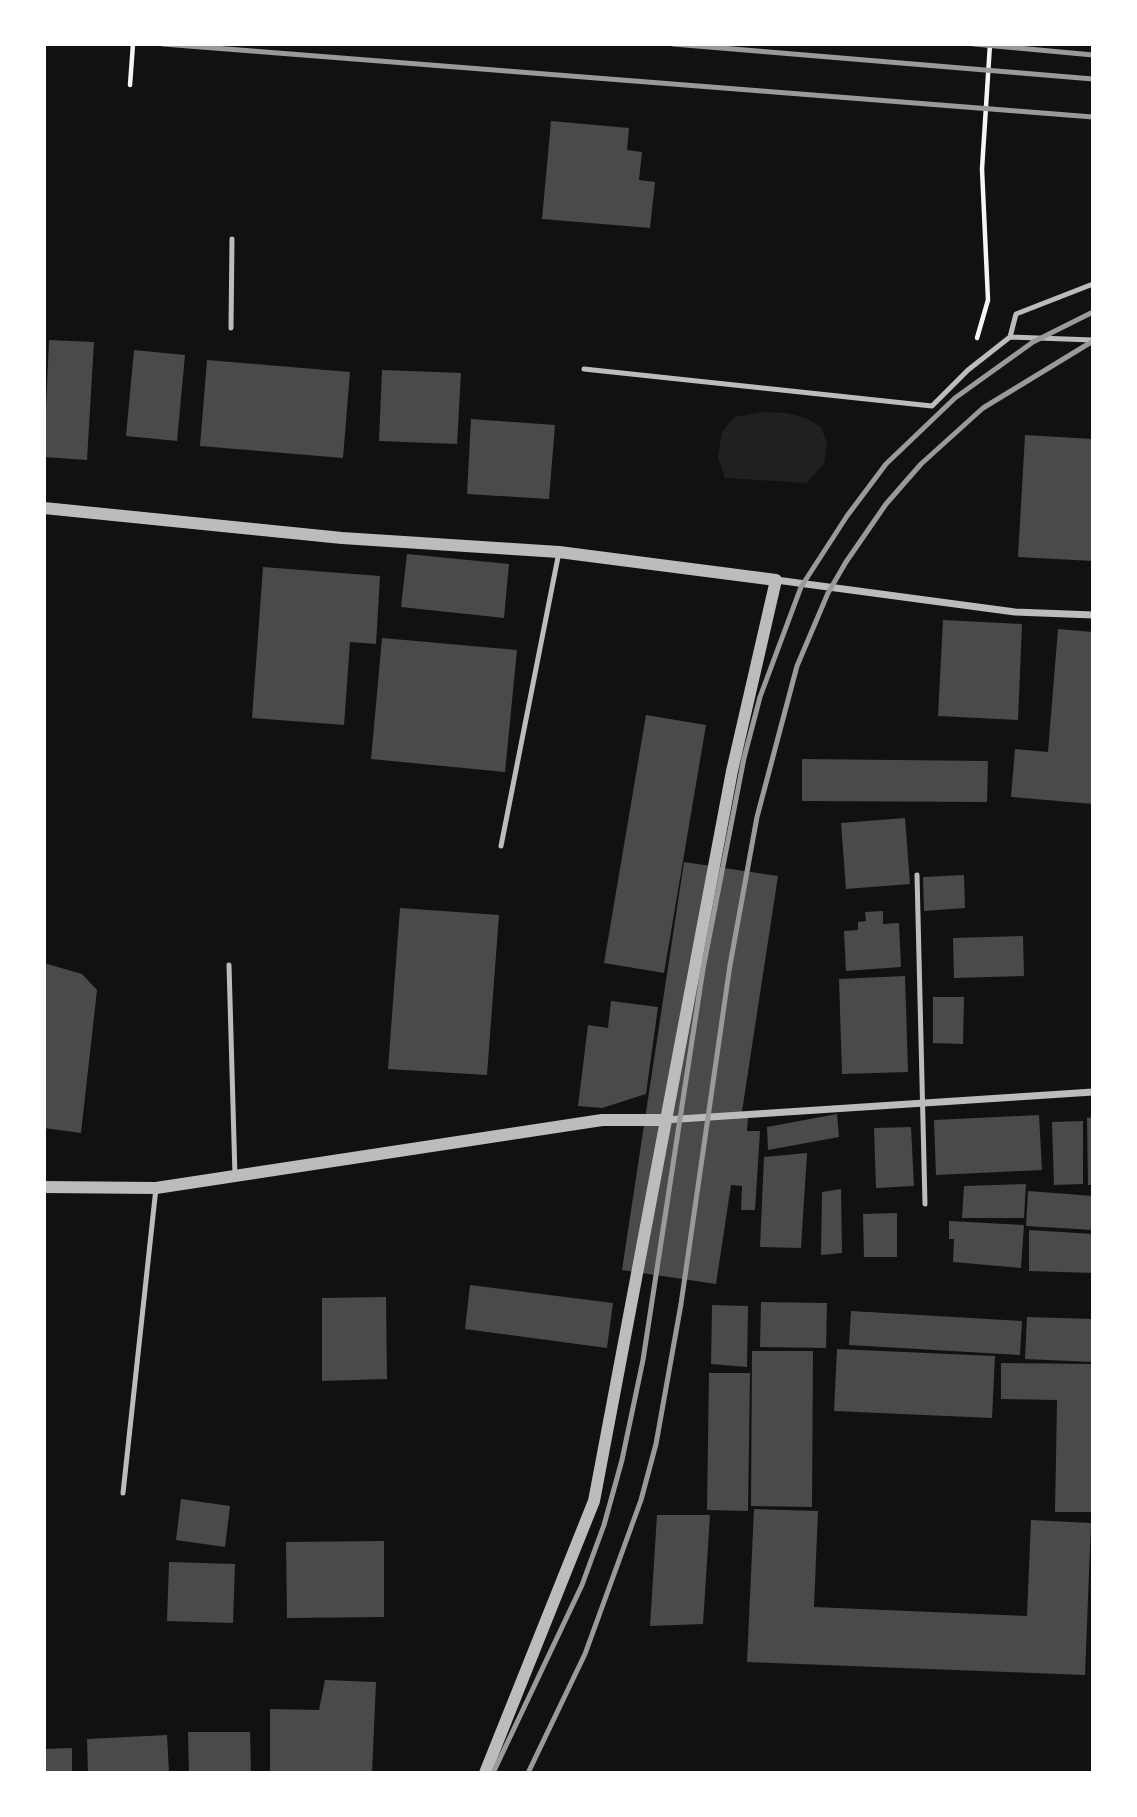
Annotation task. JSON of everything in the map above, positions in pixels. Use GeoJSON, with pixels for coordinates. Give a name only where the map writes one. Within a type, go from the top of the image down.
{"type":"FeatureCollection","features":[{"type":"Feature","properties":{"kind":"street"},"geometry":{"type":"LineString","coordinates":[[44,508],[342,538],[559,552],[1015,612],[1093,615]]}},
{"type":"Feature","properties":{"kind":"street"},"geometry":{"type":"LineString","coordinates":[[485,1773],[594,1501],[732,771],[776,580]]}},
{"type":"Feature","properties":{"kind":"street"},"geometry":{"type":"LineString","coordinates":[[44,1187],[156,1188],[602,1120],[664,1120],[1093,1093]]}},
{"type":"Feature","properties":{"kind":"lane"},"geometry":{"type":"LineString","coordinates":[[231,328],[232,239]]}},
{"type":"Feature","properties":{"kind":"lane"},"geometry":{"type":"LineString","coordinates":[[584,369],[932,406],[968,370],[1010,337],[1016,314],[1093,284]]}},
{"type":"Feature","properties":{"kind":"lane"},"geometry":{"type":"LineString","coordinates":[[1010,337],[1093,340]]}},
{"type":"Feature","properties":{"kind":"lane"},"geometry":{"type":"LineString","coordinates":[[501,846],[559,552]]}},
{"type":"Feature","properties":{"kind":"lane"},"geometry":{"type":"LineString","coordinates":[[917,875],[925,1204]]}},
{"type":"Feature","properties":{"kind":"lane"},"geometry":{"type":"LineString","coordinates":[[229,965],[235,1176]]}},
{"type":"Feature","properties":{"kind":"lane"},"geometry":{"type":"LineString","coordinates":[[123,1493],[156,1188]]}},
{"type":"Feature","properties":{"kind":"path"},"geometry":{"type":"LineString","coordinates":[[130,85],[133,44]]}},
{"type":"Feature","properties":{"kind":"path"},"geometry":{"type":"LineString","coordinates":[[968,370],[988,300],[982,169],[990,44]]}},
{"type":"Feature","properties":{"kind":"shaded area"},"geometry":{"type":"Polygon","coordinates":[[[763,412],[786,413],[806,418],[821,427],[827,443],[824,464],[806,483],[725,478],[718,458],[722,432],[734,417],[763,412]]]}},
{"type":"Feature","properties":{"kind":"building"},"geometry":{"type":"Polygon","coordinates":[[[551,121],[629,128],[627,150],[642,152],[639,180],[655,182],[650,228],[542,219],[551,121]]]}},
{"type":"Feature","properties":{"kind":"building"},"geometry":{"type":"Polygon","coordinates":[[[49,340],[94,342],[87,460],[44,457],[49,340]]]}},
{"type":"Feature","properties":{"kind":"building"},"geometry":{"type":"Polygon","coordinates":[[[134,350],[185,355],[177,441],[126,436],[134,350]]]}},
{"type":"Feature","properties":{"kind":"building"},"geometry":{"type":"Polygon","coordinates":[[[207,360],[350,372],[343,458],[200,446],[207,360]]]}},
{"type":"Feature","properties":{"kind":"building"},"geometry":{"type":"Polygon","coordinates":[[[382,370],[461,373],[457,444],[379,441],[382,370]]]}},
{"type":"Feature","properties":{"kind":"building"},"geometry":{"type":"Polygon","coordinates":[[[471,419],[555,425],[549,499],[467,494],[471,419]]]}},
{"type":"Feature","properties":{"kind":"building"},"geometry":{"type":"Polygon","coordinates":[[[1025,435],[1093,439],[1093,561],[1018,557],[1025,435]]]}},
{"type":"Feature","properties":{"kind":"building"},"geometry":{"type":"Polygon","coordinates":[[[407,554],[509,564],[504,618],[401,607],[407,554]]]}},
{"type":"Feature","properties":{"kind":"building"},"geometry":{"type":"Polygon","coordinates":[[[263,567],[380,576],[376,644],[350,642],[344,725],[252,718],[263,567]]]}},
{"type":"Feature","properties":{"kind":"building"},"geometry":{"type":"Polygon","coordinates":[[[943,620],[1022,624],[1018,720],[938,716],[943,620]]]}},
{"type":"Feature","properties":{"kind":"building"},"geometry":{"type":"Polygon","coordinates":[[[1058,629],[1093,632],[1093,804],[1011,797],[1015,749],[1048,752],[1058,629]]]}},
{"type":"Feature","properties":{"kind":"building"},"geometry":{"type":"Polygon","coordinates":[[[382,638],[517,650],[505,772],[371,759],[382,638]]]}},
{"type":"Feature","properties":{"kind":"building"},"geometry":{"type":"Polygon","coordinates":[[[646,715],[706,725],[664,973],[604,963],[646,715]]]}},
{"type":"Feature","properties":{"kind":"building"},"geometry":{"type":"Polygon","coordinates":[[[802,759],[988,761],[987,802],[802,801],[802,759]]]}},
{"type":"Feature","properties":{"kind":"building"},"geometry":{"type":"Polygon","coordinates":[[[905,818],[910,884],[846,889],[841,823],[905,818]]]}},
{"type":"Feature","properties":{"kind":"building"},"geometry":{"type":"Polygon","coordinates":[[[684,862],[778,876],[741,1118],[748,1118],[747,1131],[760,1131],[755,1210],[741,1210],[742,1186],[731,1185],[716,1284],[622,1270],[684,862]]]}},
{"type":"Feature","properties":{"kind":"building"},"geometry":{"type":"Polygon","coordinates":[[[964,875],[965,908],[924,911],[923,877],[964,875]]]}},
{"type":"Feature","properties":{"kind":"building"},"geometry":{"type":"Polygon","coordinates":[[[400,908],[499,915],[487,1075],[388,1069],[400,908]]]}},
{"type":"Feature","properties":{"kind":"building"},"geometry":{"type":"Polygon","coordinates":[[[883,911],[883,924],[899,923],[901,967],[846,971],[844,931],[858,930],[858,922],[866,921],[865,912],[883,911]]]}},
{"type":"Feature","properties":{"kind":"building"},"geometry":{"type":"Polygon","coordinates":[[[1023,936],[1024,976],[954,978],[953,938],[1023,936]]]}},
{"type":"Feature","properties":{"kind":"building"},"geometry":{"type":"Polygon","coordinates":[[[44,963],[82,974],[97,990],[81,1133],[44,1128],[44,963]]]}},
{"type":"Feature","properties":{"kind":"building"},"geometry":{"type":"Polygon","coordinates":[[[905,976],[908,1072],[842,1074],[839,979],[905,976]]]}},
{"type":"Feature","properties":{"kind":"building"},"geometry":{"type":"Polygon","coordinates":[[[933,997],[964,997],[963,1044],[933,1043],[933,997]]]}},
{"type":"Feature","properties":{"kind":"building"},"geometry":{"type":"Polygon","coordinates":[[[611,1001],[658,1007],[646,1094],[602,1108],[578,1106],[588,1025],[608,1028],[611,1001]]]}},
{"type":"Feature","properties":{"kind":"building"},"geometry":{"type":"Polygon","coordinates":[[[837,1114],[839,1137],[768,1150],[767,1127],[837,1114]]]}},
{"type":"Feature","properties":{"kind":"building"},"geometry":{"type":"Polygon","coordinates":[[[1039,1115],[1042,1170],[936,1175],[934,1120],[1039,1115]]]}},
{"type":"Feature","properties":{"kind":"building"},"geometry":{"type":"Polygon","coordinates":[[[1093,1117],[1093,1185],[1088,1185],[1087,1118],[1093,1117]]]}},
{"type":"Feature","properties":{"kind":"building"},"geometry":{"type":"Polygon","coordinates":[[[1083,1121],[1083,1184],[1054,1185],[1052,1122],[1083,1121]]]}},
{"type":"Feature","properties":{"kind":"building"},"geometry":{"type":"Polygon","coordinates":[[[911,1127],[914,1186],[876,1188],[874,1128],[911,1127]]]}},
{"type":"Feature","properties":{"kind":"building"},"geometry":{"type":"Polygon","coordinates":[[[807,1153],[801,1248],[760,1247],[764,1157],[807,1153]]]}},
{"type":"Feature","properties":{"kind":"building"},"geometry":{"type":"Polygon","coordinates":[[[1026,1184],[1024,1218],[962,1218],[964,1186],[1026,1184]]]}},
{"type":"Feature","properties":{"kind":"building"},"geometry":{"type":"Polygon","coordinates":[[[841,1189],[842,1253],[821,1255],[822,1192],[841,1189]]]}},
{"type":"Feature","properties":{"kind":"building"},"geometry":{"type":"Polygon","coordinates":[[[1028,1191],[1093,1196],[1093,1230],[1026,1226],[1028,1191]]]}},
{"type":"Feature","properties":{"kind":"building"},"geometry":{"type":"Polygon","coordinates":[[[897,1213],[897,1257],[864,1257],[863,1214],[897,1213]]]}},
{"type":"Feature","properties":{"kind":"building"},"geometry":{"type":"Polygon","coordinates":[[[949,1221],[1024,1225],[1021,1268],[953,1262],[954,1239],[949,1239],[949,1221]]]}},
{"type":"Feature","properties":{"kind":"building"},"geometry":{"type":"Polygon","coordinates":[[[1029,1230],[1093,1234],[1093,1273],[1029,1271],[1029,1230]]]}},
{"type":"Feature","properties":{"kind":"building"},"geometry":{"type":"Polygon","coordinates":[[[470,1285],[613,1303],[607,1348],[465,1329],[470,1285]]]}},
{"type":"Feature","properties":{"kind":"building"},"geometry":{"type":"Polygon","coordinates":[[[386,1297],[387,1379],[322,1381],[322,1298],[386,1297]]]}},
{"type":"Feature","properties":{"kind":"building"},"geometry":{"type":"Polygon","coordinates":[[[761,1302],[827,1303],[826,1348],[760,1347],[761,1302]]]}},
{"type":"Feature","properties":{"kind":"building"},"geometry":{"type":"Polygon","coordinates":[[[712,1305],[748,1306],[747,1367],[711,1364],[712,1305]]]}},
{"type":"Feature","properties":{"kind":"building"},"geometry":{"type":"Polygon","coordinates":[[[851,1311],[1022,1321],[1020,1355],[849,1345],[851,1311]]]}},
{"type":"Feature","properties":{"kind":"building"},"geometry":{"type":"Polygon","coordinates":[[[1027,1317],[1093,1319],[1093,1362],[1025,1359],[1027,1317]]]}},
{"type":"Feature","properties":{"kind":"building"},"geometry":{"type":"Polygon","coordinates":[[[837,1349],[995,1356],[992,1418],[834,1411],[837,1349]]]}},
{"type":"Feature","properties":{"kind":"building"},"geometry":{"type":"Polygon","coordinates":[[[752,1351],[813,1351],[812,1507],[751,1506],[752,1351]]]}},
{"type":"Feature","properties":{"kind":"building"},"geometry":{"type":"Polygon","coordinates":[[[1001,1363],[1093,1364],[1093,1512],[1055,1512],[1057,1400],[1001,1399],[1001,1363]]]}},
{"type":"Feature","properties":{"kind":"building"},"geometry":{"type":"Polygon","coordinates":[[[709,1373],[750,1373],[748,1511],[707,1510],[709,1373]]]}},
{"type":"Feature","properties":{"kind":"building"},"geometry":{"type":"Polygon","coordinates":[[[181,1499],[230,1506],[225,1547],[176,1540],[181,1499]]]}},
{"type":"Feature","properties":{"kind":"building"},"geometry":{"type":"Polygon","coordinates":[[[754,1509],[818,1511],[814,1607],[1027,1616],[1031,1520],[1091,1523],[1085,1675],[747,1662],[754,1509]]]}},
{"type":"Feature","properties":{"kind":"building"},"geometry":{"type":"Polygon","coordinates":[[[657,1515],[710,1515],[703,1624],[650,1626],[657,1515]]]}},
{"type":"Feature","properties":{"kind":"building"},"geometry":{"type":"Polygon","coordinates":[[[384,1541],[384,1617],[287,1618],[286,1542],[384,1541]]]}},
{"type":"Feature","properties":{"kind":"building"},"geometry":{"type":"Polygon","coordinates":[[[169,1562],[235,1564],[233,1623],[167,1621],[169,1562]]]}},
{"type":"Feature","properties":{"kind":"building"},"geometry":{"type":"Polygon","coordinates":[[[325,1680],[376,1682],[372,1773],[270,1773],[270,1709],[319,1710],[325,1680]]]}},
{"type":"Feature","properties":{"kind":"building"},"geometry":{"type":"Polygon","coordinates":[[[188,1732],[250,1732],[251,1773],[189,1773],[188,1732]]]}},
{"type":"Feature","properties":{"kind":"building"},"geometry":{"type":"Polygon","coordinates":[[[167,1735],[169,1773],[88,1773],[87,1739],[167,1735]]]}},
{"type":"Feature","properties":{"kind":"building"},"geometry":{"type":"Polygon","coordinates":[[[72,1748],[72,1773],[44,1773],[44,1749],[72,1748]]]}},
{"type":"Feature","properties":{"kind":"railway"},"geometry":{"type":"LineString","coordinates":[[163,44],[1093,117]]}},
{"type":"Feature","properties":{"kind":"railway"},"geometry":{"type":"LineString","coordinates":[[673,44],[1093,79]]}},
{"type":"Feature","properties":{"kind":"railway"},"geometry":{"type":"LineString","coordinates":[[974,44],[1093,55]]}},
{"type":"Feature","properties":{"kind":"railway"},"geometry":{"type":"LineString","coordinates":[[493,1773],[582,1585],[604,1525],[622,1460],[643,1360],[703,969],[744,758],[760,697],[801,587],[847,516],[886,464],[955,398],[1033,342],[1093,312]]}},
{"type":"Feature","properties":{"kind":"railway"},"geometry":{"type":"LineString","coordinates":[[528,1773],[585,1654],[641,1500],[656,1444],[681,1304],[730,965],[757,817],[797,666],[828,593],[846,562],[886,504],[921,464],[983,408],[1093,341]]}}]}
